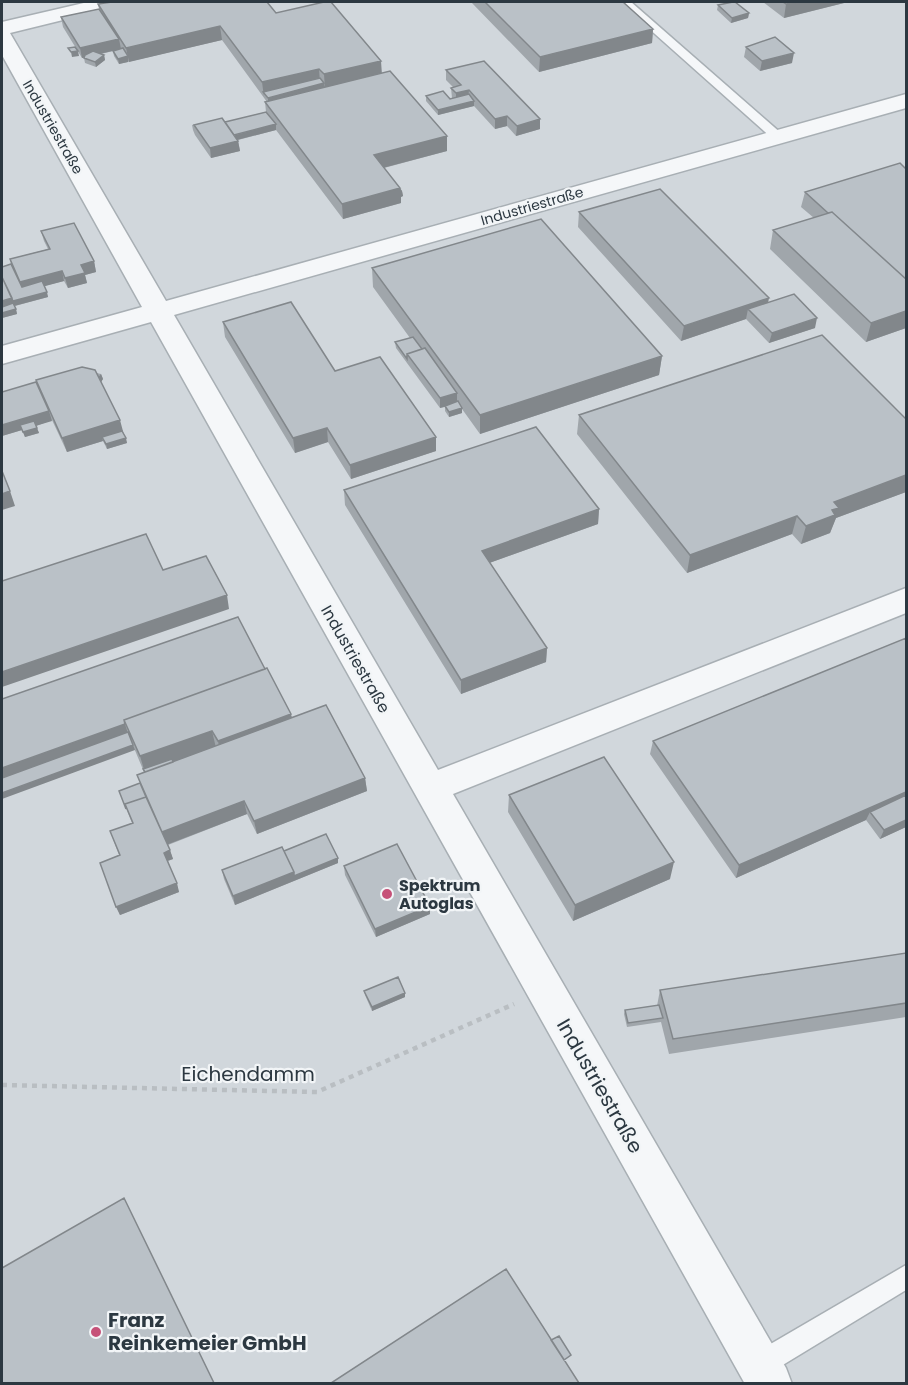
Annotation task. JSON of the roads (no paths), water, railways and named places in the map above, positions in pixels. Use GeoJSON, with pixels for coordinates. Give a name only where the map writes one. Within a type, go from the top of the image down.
{"type":"FeatureCollection","features":[{"type":"Feature","properties":{"kind":"street"},"geometry":{"type":"LineString","coordinates":[[2,28],[113,2]]}},
{"type":"Feature","properties":{"kind":"street","name":"Industriestraße"},"geometry":{"type":"LineString","coordinates":[[2,37],[765,1374]]}},
{"type":"Feature","properties":{"kind":"street","name":"Industriestraße"},"geometry":{"type":"LineString","coordinates":[[2,355],[906,101]]}},
{"type":"Feature","properties":{"kind":"street"},"geometry":{"type":"LineString","coordinates":[[430,788],[906,600]]}},
{"type":"Feature","properties":{"kind":"lane"},"geometry":{"type":"LineString","coordinates":[[625,2],[778,137]]}},
{"type":"Feature","properties":{"kind":"lane"},"geometry":{"type":"LineString","coordinates":[[765,1374],[906,1277]]}},
{"type":"Feature","properties":{"kind":"place","name":"Spektrum Autoglas"},"geometry":{"type":"Point","coordinates":[387,894]}},
{"type":"Feature","properties":{"kind":"place","name":"Franz Reinkemeier GmbH"},"geometry":{"type":"Point","coordinates":[96,1332]}}]}
